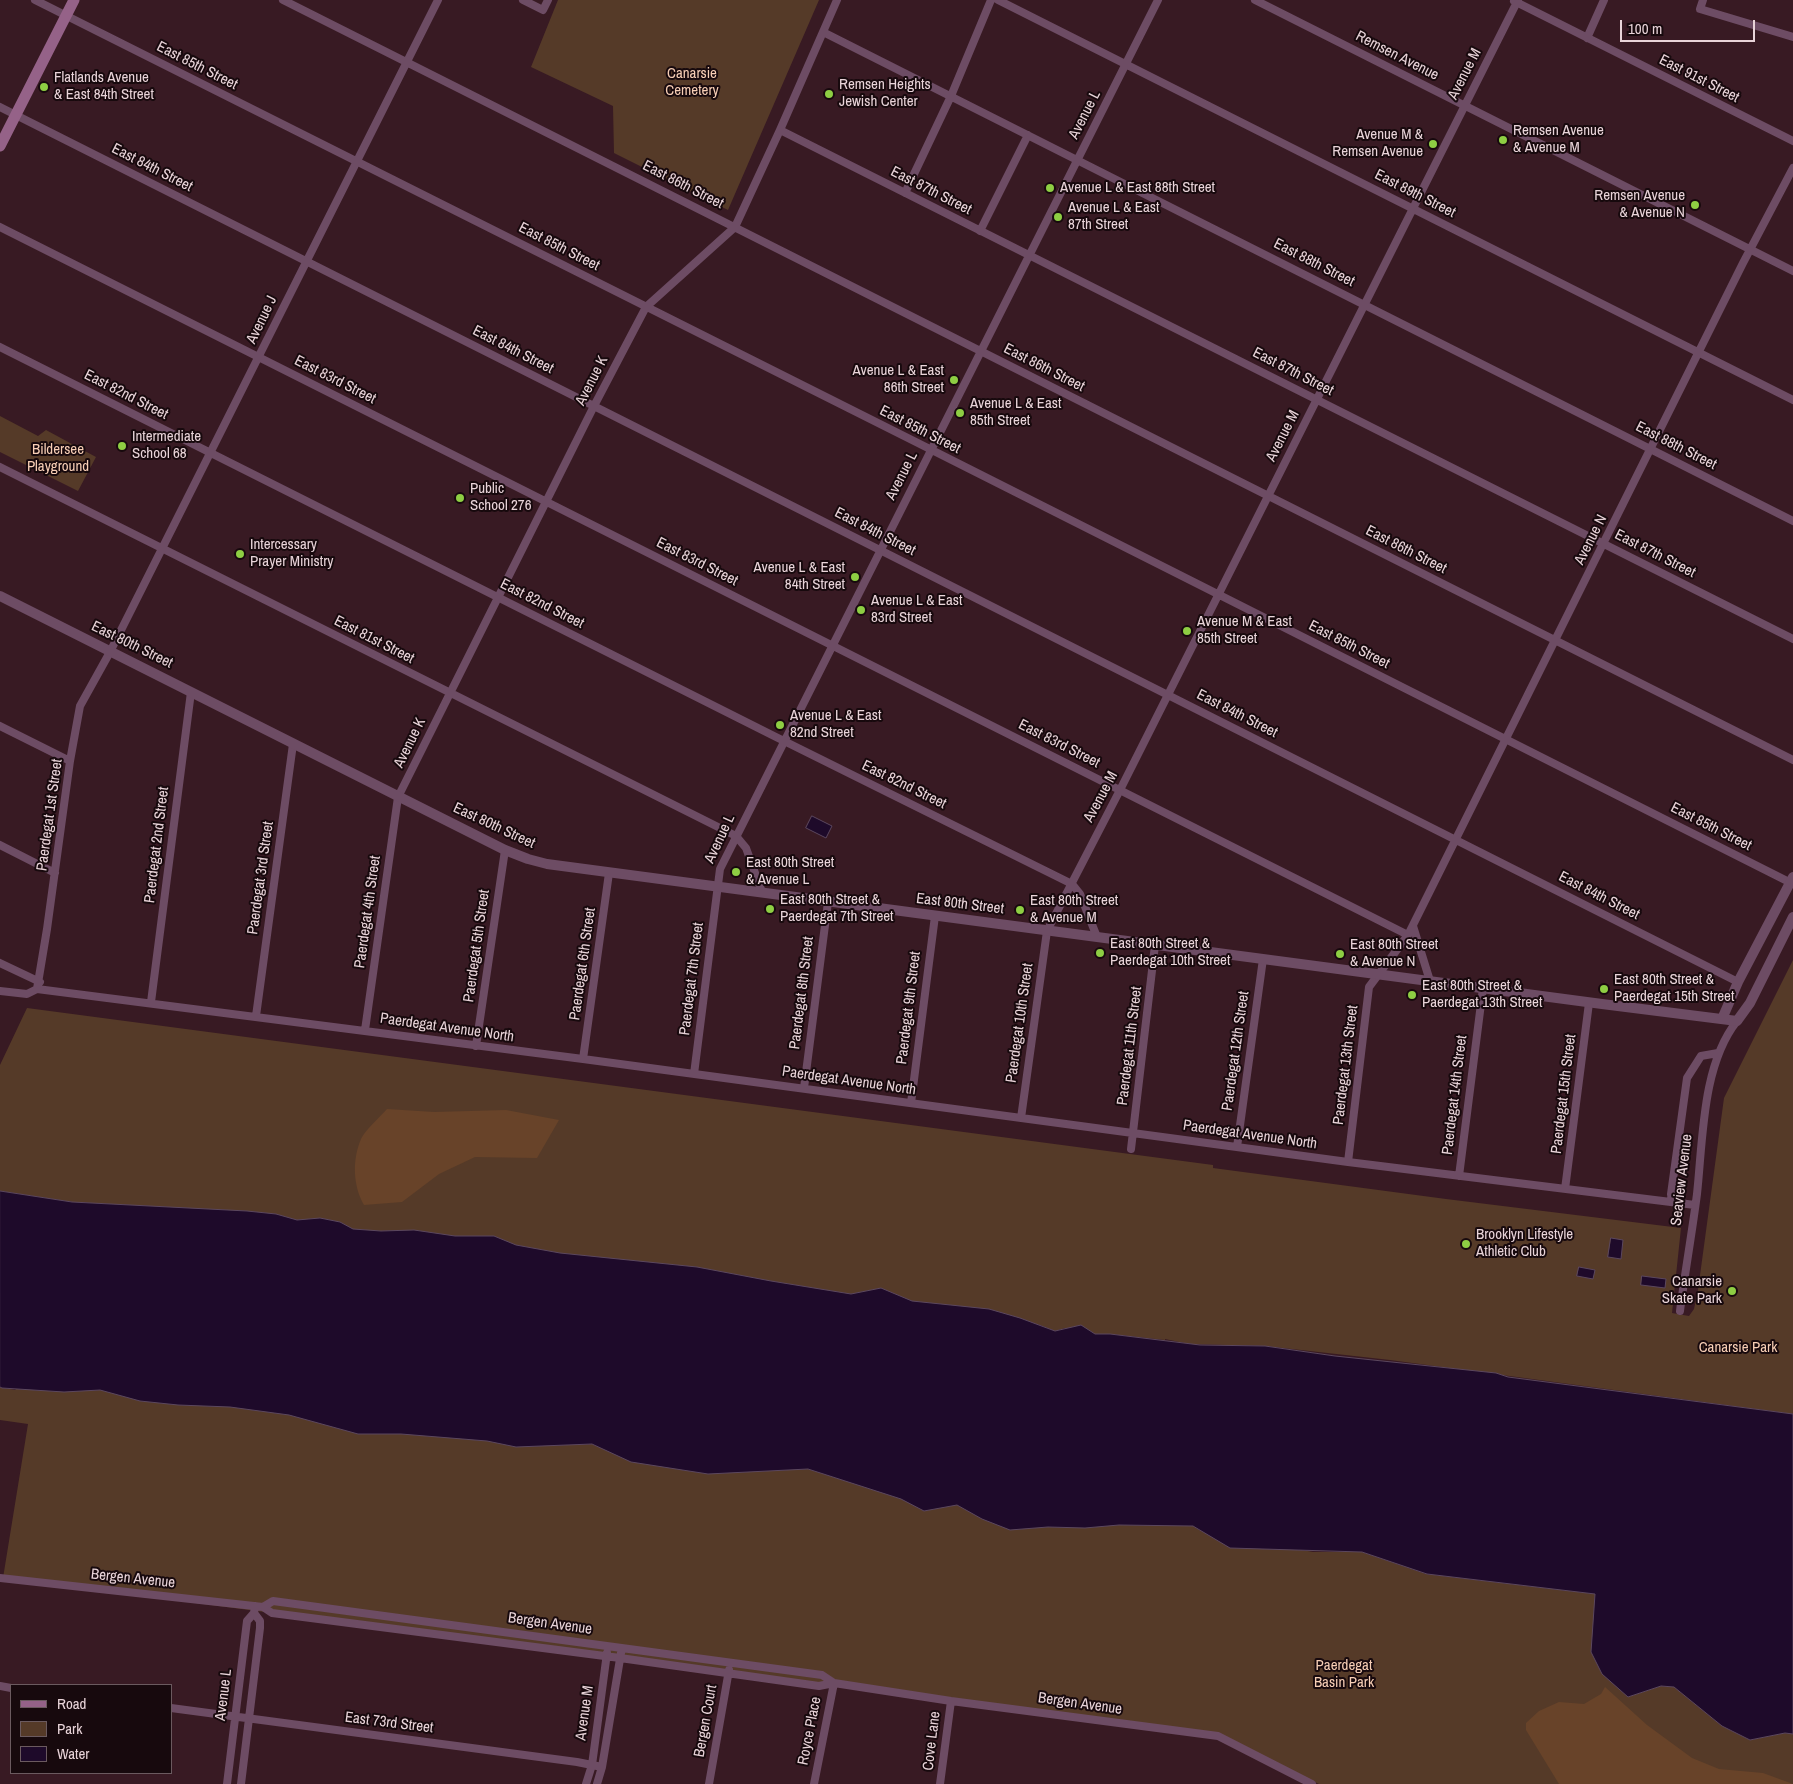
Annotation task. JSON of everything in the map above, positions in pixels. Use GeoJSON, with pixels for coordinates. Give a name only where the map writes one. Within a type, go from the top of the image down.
{"type":"FeatureCollection","features":[{"type":"Feature","properties":{"kind":"main road"},"geometry":{"type":"LineString","coordinates":[[0,146],[74,0]]}},
{"type":"Feature","properties":{"kind":"street","name":"East 85th Street"},"geometry":{"type":"LineString","coordinates":[[35,0],[357,162],[465,214],[930,451],[1506,740],[1792,881]]}},
{"type":"Feature","properties":{"kind":"street","name":"East 86th Street"},"geometry":{"type":"LineString","coordinates":[[283,0],[1793,760]]}},
{"type":"Feature","properties":{"kind":"street","name":"Avenue J"},"geometry":{"type":"LineString","coordinates":[[110,652],[438,0]]}},
{"type":"Feature","properties":{"kind":"street"},"geometry":{"type":"LineString","coordinates":[[523,0],[543,10],[548,0]]}},
{"type":"Feature","properties":{"kind":"street","name":"Avenue K"},"geometry":{"type":"LineString","coordinates":[[398,797],[594,406],[646,307],[734,227],[780,130],[837,0]]}},
{"type":"Feature","properties":{"kind":"street"},"geometry":{"type":"LineString","coordinates":[[905,193],[951,96],[990,0]]}},
{"type":"Feature","properties":{"kind":"street","name":"East 89th Street"},"geometry":{"type":"LineString","coordinates":[[998,0],[1793,400]]}},
{"type":"Feature","properties":{"kind":"street","name":"Avenue L"},"geometry":{"type":"LineString","coordinates":[[718,887],[720,869],[736,836],[1158,0]]}},
{"type":"Feature","properties":{"kind":"street","name":"Remsen Avenue"},"geometry":{"type":"LineString","coordinates":[[1255,0],[1793,271]]}},
{"type":"Feature","properties":{"kind":"street"},"geometry":{"type":"LineString","coordinates":[[1587,38],[1604,0]]}},
{"type":"Feature","properties":{"kind":"street"},"geometry":{"type":"LineString","coordinates":[[1704,0],[1700,9],[1793,37]]}},
{"type":"Feature","properties":{"kind":"street","name":"Avenue M"},"geometry":{"type":"LineString","coordinates":[[1048,931],[1269,496],[1516,1]]}},
{"type":"Feature","properties":{"kind":"street","name":"East 91st Street"},"geometry":{"type":"LineString","coordinates":[[1516,1],[1793,141]]}},
{"type":"Feature","properties":{"kind":"street","name":"East 88th Street"},"geometry":{"type":"LineString","coordinates":[[823,32],[1652,448],[1793,521]]}},
{"type":"Feature","properties":{"kind":"street","name":"East 84th Street"},"geometry":{"type":"LineString","coordinates":[[0,107],[1738,982]]}},
{"type":"Feature","properties":{"kind":"street","name":"East 87th Street"},"geometry":{"type":"LineString","coordinates":[[780,130],[1793,639]]}},
{"type":"Feature","properties":{"kind":"street"},"geometry":{"type":"LineString","coordinates":[[980,231],[1028,135]]}},
{"type":"Feature","properties":{"kind":"street","name":"Avenue N"},"geometry":{"type":"LineString","coordinates":[[1379,974],[1413,926],[1699,352],[1793,168]]}},
{"type":"Feature","properties":{"kind":"street","name":"East 83rd Street"},"geometry":{"type":"LineString","coordinates":[[0,227],[1408,935]]}},
{"type":"Feature","properties":{"kind":"street","name":"East 82nd Street"},"geometry":{"type":"LineString","coordinates":[[0,347],[1072,884]]}},
{"type":"Feature","properties":{"kind":"street","name":"East 81st Street"},"geometry":{"type":"LineString","coordinates":[[0,467],[736,836]]}},
{"type":"Feature","properties":{"kind":"street","name":"East 80th Street"},"geometry":{"type":"LineString","coordinates":[[0,596],[505,850],[548,864],[1589,1003],[1737,1021]]}},
{"type":"Feature","properties":{"kind":"street","name":"Paerdegat 1st Street"},"geometry":{"type":"LineString","coordinates":[[39,986],[70,761],[80,706],[110,652]]}},
{"type":"Feature","properties":{"kind":"street","name":"Paerdegat 2nd Street"},"geometry":{"type":"LineString","coordinates":[[151,1002],[191,692]]}},
{"type":"Feature","properties":{"kind":"street"},"geometry":{"type":"LineString","coordinates":[[0,726],[70,761]]}},
{"type":"Feature","properties":{"kind":"street","name":"Paerdegat 3rd Street"},"geometry":{"type":"LineString","coordinates":[[256,1016],[293,744]]}},
{"type":"Feature","properties":{"kind":"street","name":"Paerdegat 4th Street"},"geometry":{"type":"LineString","coordinates":[[365,1030],[398,797]]}},
{"type":"Feature","properties":{"kind":"street"},"geometry":{"type":"LineString","coordinates":[[736,836],[746,848],[762,892]]}},
{"type":"Feature","properties":{"kind":"street"},"geometry":{"type":"LineString","coordinates":[[0,845],[56,873]]}},
{"type":"Feature","properties":{"kind":"street","name":"Paerdegat 5th Street"},"geometry":{"type":"LineString","coordinates":[[476,1046],[505,850]]}},
{"type":"Feature","properties":{"kind":"street","name":"Paerdegat 6th Street"},"geometry":{"type":"LineString","coordinates":[[584,1059],[609,873]]}},
{"type":"Feature","properties":{"kind":"street"},"geometry":{"type":"LineString","coordinates":[[1722,1019],[1738,982],[1792,881]]}},
{"type":"Feature","properties":{"kind":"street"},"geometry":{"type":"LineString","coordinates":[[1072,884],[1080,894],[1097,937]]}},
{"type":"Feature","properties":{"kind":"street","name":"Paerdegat 7th Street"},"geometry":{"type":"LineString","coordinates":[[694,1074],[718,887]]}},
{"type":"Feature","properties":{"kind":"street","name":"Paerdegat 8th Street"},"geometry":{"type":"LineString","coordinates":[[804,1088],[828,902]]}},
{"type":"Feature","properties":{"kind":"street","name":"Paerdegat 9th Street"},"geometry":{"type":"LineString","coordinates":[[911,1103],[935,916]]}},
{"type":"Feature","properties":{"kind":"street","name":"Seaview Avenue"},"geometry":{"type":"LineString","coordinates":[[1680,1311],[1709,1086],[1718,1053],[1728,1031],[1750,1003],[1793,917]]}},
{"type":"Feature","properties":{"kind":"street"},"geometry":{"type":"LineString","coordinates":[[1413,926],[1430,981]]}},
{"type":"Feature","properties":{"kind":"street","name":"Paerdegat 10th Street"},"geometry":{"type":"LineString","coordinates":[[1021,1118],[1048,931]]}},
{"type":"Feature","properties":{"kind":"street","name":"Paerdegat 11th Street"},"geometry":{"type":"LineString","coordinates":[[1131,1149],[1155,945]]}},
{"type":"Feature","properties":{"kind":"street","name":"Paerdegat 12th Street"},"geometry":{"type":"LineString","coordinates":[[1237,1147],[1263,959]]}},
{"type":"Feature","properties":{"kind":"street"},"geometry":{"type":"LineString","coordinates":[[0,963],[39,986]]}},
{"type":"Feature","properties":{"kind":"street","name":"Paerdegat 13th Street"},"geometry":{"type":"LineString","coordinates":[[1348,1162],[1369,987],[1379,974]]}},
{"type":"Feature","properties":{"kind":"street","name":"Paerdegat Avenue North"},"geometry":{"type":"LineString","coordinates":[[0,990],[27,994],[39,986],[1133,1134],[1695,1205]]}},
{"type":"Feature","properties":{"kind":"street","name":"Paerdegat 14th Street"},"geometry":{"type":"LineString","coordinates":[[1459,1176],[1483,988]]}},
{"type":"Feature","properties":{"kind":"street","name":"Paerdegat 15th Street"},"geometry":{"type":"LineString","coordinates":[[1565,1189],[1589,1003]]}},
{"type":"Feature","properties":{"kind":"street","name":"Seaview Avenue"},"geometry":{"type":"LineString","coordinates":[[1672,1202],[1671,1194],[1687,1078],[1701,1056],[1718,1053]]}},
{"type":"Feature","properties":{"kind":"street","name":"Bergen Avenue"},"geometry":{"type":"LineString","coordinates":[[0,1578],[257,1609],[272,1613],[607,1656],[819,1686],[834,1683],[951,1701],[1218,1736],[1312,1784]]}},
{"type":"Feature","properties":{"kind":"street","name":"Bergen Avenue"},"geometry":{"type":"LineString","coordinates":[[257,1609],[273,1601],[822,1675],[834,1683]]}},
{"type":"Feature","properties":{"kind":"street","name":"Avenue L"},"geometry":{"type":"LineString","coordinates":[[226,1784],[248,1620],[257,1609]]}},
{"type":"Feature","properties":{"kind":"street","name":"Avenue L"},"geometry":{"type":"LineString","coordinates":[[241,1784],[260,1628],[257,1609]]}},
{"type":"Feature","properties":{"kind":"street","name":"Avenue M"},"geometry":{"type":"LineString","coordinates":[[586,1784],[592,1765],[608,1646]]}},
{"type":"Feature","properties":{"kind":"street","name":"Avenue M"},"geometry":{"type":"LineString","coordinates":[[597,1784],[602,1767],[622,1648]]}},
{"type":"Feature","properties":{"kind":"street","name":"Bergen Court"},"geometry":{"type":"LineString","coordinates":[[709,1784],[730,1662]]}},
{"type":"Feature","properties":{"kind":"street","name":"Royce Place"},"geometry":{"type":"LineString","coordinates":[[814,1784],[834,1683]]}},
{"type":"Feature","properties":{"kind":"street","name":"Cove Lane"},"geometry":{"type":"LineString","coordinates":[[940,1784],[951,1701]]}},
{"type":"Feature","properties":{"kind":"street","name":"East 73rd Street"},"geometry":{"type":"LineString","coordinates":[[172,1708],[602,1767]]}},
{"type":"Feature","properties":{"kind":"green space","name":"Canarsie Cemetery"},"geometry":{"type":"Polygon","coordinates":[[[558,0],[819,0],[728,210],[614,153],[613,106],[531,67],[558,0]]]}},
{"type":"Feature","properties":{"kind":"green space","name":"Bildersee Playground"},"geometry":{"type":"Polygon","coordinates":[[[0,416],[38,436],[46,430],[96,457],[78,491],[0,452],[0,416]]]}},
{"type":"Feature","properties":{"kind":"green space","name":"Canarsie Park"},"geometry":{"type":"Polygon","coordinates":[[[1793,960],[1793,1414],[1390,1360],[1265,1346],[1189,1344],[1165,1339],[1095,1334],[1065,1328],[1055,1331],[1040,1325],[177,1208],[72,1202],[0,1191],[0,1065],[27,1008],[1213,1165],[1213,1168],[1446,1199],[1681,1228],[1672,1313],[1689,1316],[1694,1309],[1698,1290],[1724,1098],[1793,960]]]}},
{"type":"Feature","properties":{"kind":"green space","name":"Paerdegat Basin Park"},"geometry":{"type":"Polygon","coordinates":[[[36,1372],[568,1445],[592,1444],[606,1450],[759,1471],[808,1469],[856,1484],[1167,1526],[1193,1526],[1201,1531],[1313,1552],[1362,1552],[1426,1574],[1595,1594],[1596,1651],[1603,1674],[1628,1697],[1661,1686],[1674,1687],[1722,1726],[1750,1740],[1785,1733],[1793,1734],[1793,1784],[1319,1784],[1218,1736],[3,1578],[28,1424],[0,1420],[0,1387],[15,1390],[36,1372]]]}},
{"type":"Feature","properties":{"kind":"shaded area"},"geometry":{"type":"Polygon","coordinates":[[[387,1109],[434,1112],[506,1110],[559,1120],[537,1158],[475,1157],[439,1174],[402,1202],[364,1205],[360,1198],[355,1173],[358,1147],[366,1132],[387,1109]]]}},
{"type":"Feature","properties":{"kind":"shaded area"},"geometry":{"type":"Polygon","coordinates":[[[1605,1687],[1647,1725],[1692,1758],[1719,1769],[1763,1773],[1793,1784],[1559,1784],[1526,1730],[1526,1723],[1539,1711],[1559,1702],[1584,1704],[1601,1694],[1605,1687]]]}},
{"type":"Feature","properties":{"kind":"water"},"geometry":{"type":"Polygon","coordinates":[[[812,816],[832,826],[826,838],[806,828],[812,816]]]}},
{"type":"Feature","properties":{"kind":"water"},"geometry":{"type":"Polygon","coordinates":[[[0,1191],[72,1202],[247,1211],[276,1214],[297,1220],[320,1218],[340,1222],[353,1229],[381,1231],[414,1230],[455,1236],[494,1236],[516,1245],[560,1253],[697,1267],[851,1294],[881,1288],[912,1301],[989,1309],[1055,1331],[1081,1325],[1095,1334],[1110,1334],[1200,1345],[1265,1346],[1335,1356],[1496,1373],[1508,1377],[1793,1414],[1793,1734],[1785,1733],[1750,1740],[1722,1726],[1674,1687],[1661,1686],[1628,1697],[1602,1674],[1591,1652],[1595,1594],[1427,1574],[1362,1552],[1230,1548],[1193,1526],[1119,1525],[1010,1530],[982,1519],[957,1505],[924,1511],[901,1499],[808,1469],[708,1474],[631,1462],[592,1444],[516,1447],[487,1441],[401,1434],[358,1434],[289,1415],[230,1407],[140,1401],[100,1390],[64,1392],[2,1388],[0,1387],[0,1191]]]}},
{"type":"Feature","properties":{"kind":"water"},"geometry":{"type":"Polygon","coordinates":[[[1611,1238],[1623,1240],[1621,1259],[1608,1257],[1611,1238]]]}},
{"type":"Feature","properties":{"kind":"water"},"geometry":{"type":"Polygon","coordinates":[[[1579,1267],[1595,1270],[1593,1279],[1577,1276],[1579,1267]]]}},
{"type":"Feature","properties":{"kind":"water"},"geometry":{"type":"Polygon","coordinates":[[[1642,1276],[1666,1279],[1665,1288],[1641,1285],[1642,1276]]]}},
{"type":"Feature","properties":{"kind":"place","name":"Flatlands Avenue & East 84th Street"},"geometry":{"type":"Point","coordinates":[44,87]}},
{"type":"Feature","properties":{"kind":"place","name":"Remsen Heights Jewish Center"},"geometry":{"type":"Point","coordinates":[829,94]}},
{"type":"Feature","properties":{"kind":"place","name":"Remsen Avenue & Avenue M"},"geometry":{"type":"Point","coordinates":[1503,140]}},
{"type":"Feature","properties":{"kind":"place","name":"Avenue M & Remsen Avenue"},"geometry":{"type":"Point","coordinates":[1433,144]}},
{"type":"Feature","properties":{"kind":"place","name":"Avenue L & East 88th Street"},"geometry":{"type":"Point","coordinates":[1050,188]}},
{"type":"Feature","properties":{"kind":"place","name":"Remsen Avenue & Avenue N"},"geometry":{"type":"Point","coordinates":[1695,205]}},
{"type":"Feature","properties":{"kind":"place","name":"Avenue L & East 87th Street"},"geometry":{"type":"Point","coordinates":[1058,217]}},
{"type":"Feature","properties":{"kind":"place","name":"Avenue L & East 86th Street"},"geometry":{"type":"Point","coordinates":[954,380]}},
{"type":"Feature","properties":{"kind":"place","name":"Avenue L & East 85th Street"},"geometry":{"type":"Point","coordinates":[960,413]}},
{"type":"Feature","properties":{"kind":"place","name":"Intermediate School 68"},"geometry":{"type":"Point","coordinates":[122,446]}},
{"type":"Feature","properties":{"kind":"place","name":"Public School 276"},"geometry":{"type":"Point","coordinates":[460,498]}},
{"type":"Feature","properties":{"kind":"place","name":"Intercessary Prayer Ministry"},"geometry":{"type":"Point","coordinates":[240,554]}},
{"type":"Feature","properties":{"kind":"place","name":"Avenue L & East 84th Street"},"geometry":{"type":"Point","coordinates":[855,577]}},
{"type":"Feature","properties":{"kind":"place","name":"Avenue L & East 83rd Street"},"geometry":{"type":"Point","coordinates":[861,610]}},
{"type":"Feature","properties":{"kind":"place","name":"Avenue M & East 85th Street"},"geometry":{"type":"Point","coordinates":[1187,631]}},
{"type":"Feature","properties":{"kind":"place","name":"Avenue L & East 82nd Street"},"geometry":{"type":"Point","coordinates":[780,725]}},
{"type":"Feature","properties":{"kind":"place","name":"East 80th Street & Avenue L"},"geometry":{"type":"Point","coordinates":[736,872]}},
{"type":"Feature","properties":{"kind":"place","name":"East 80th Street & Paerdegat 7th Street"},"geometry":{"type":"Point","coordinates":[770,909]}},
{"type":"Feature","properties":{"kind":"place","name":"East 80th Street & Avenue M"},"geometry":{"type":"Point","coordinates":[1020,910]}},
{"type":"Feature","properties":{"kind":"place","name":"East 80th Street & Paerdegat 10th Street"},"geometry":{"type":"Point","coordinates":[1100,953]}},
{"type":"Feature","properties":{"kind":"place","name":"East 80th Street & Avenue N"},"geometry":{"type":"Point","coordinates":[1340,954]}},
{"type":"Feature","properties":{"kind":"place","name":"East 80th Street & Paerdegat 15th Street"},"geometry":{"type":"Point","coordinates":[1604,989]}},
{"type":"Feature","properties":{"kind":"place","name":"East 80th Street & Paerdegat 13th Street"},"geometry":{"type":"Point","coordinates":[1412,995]}},
{"type":"Feature","properties":{"kind":"place","name":"Brooklyn Lifestyle Athletic Club"},"geometry":{"type":"Point","coordinates":[1466,1244]}},
{"type":"Feature","properties":{"kind":"place","name":"Canarsie Skate Park"},"geometry":{"type":"Point","coordinates":[1732,1291]}}]}
